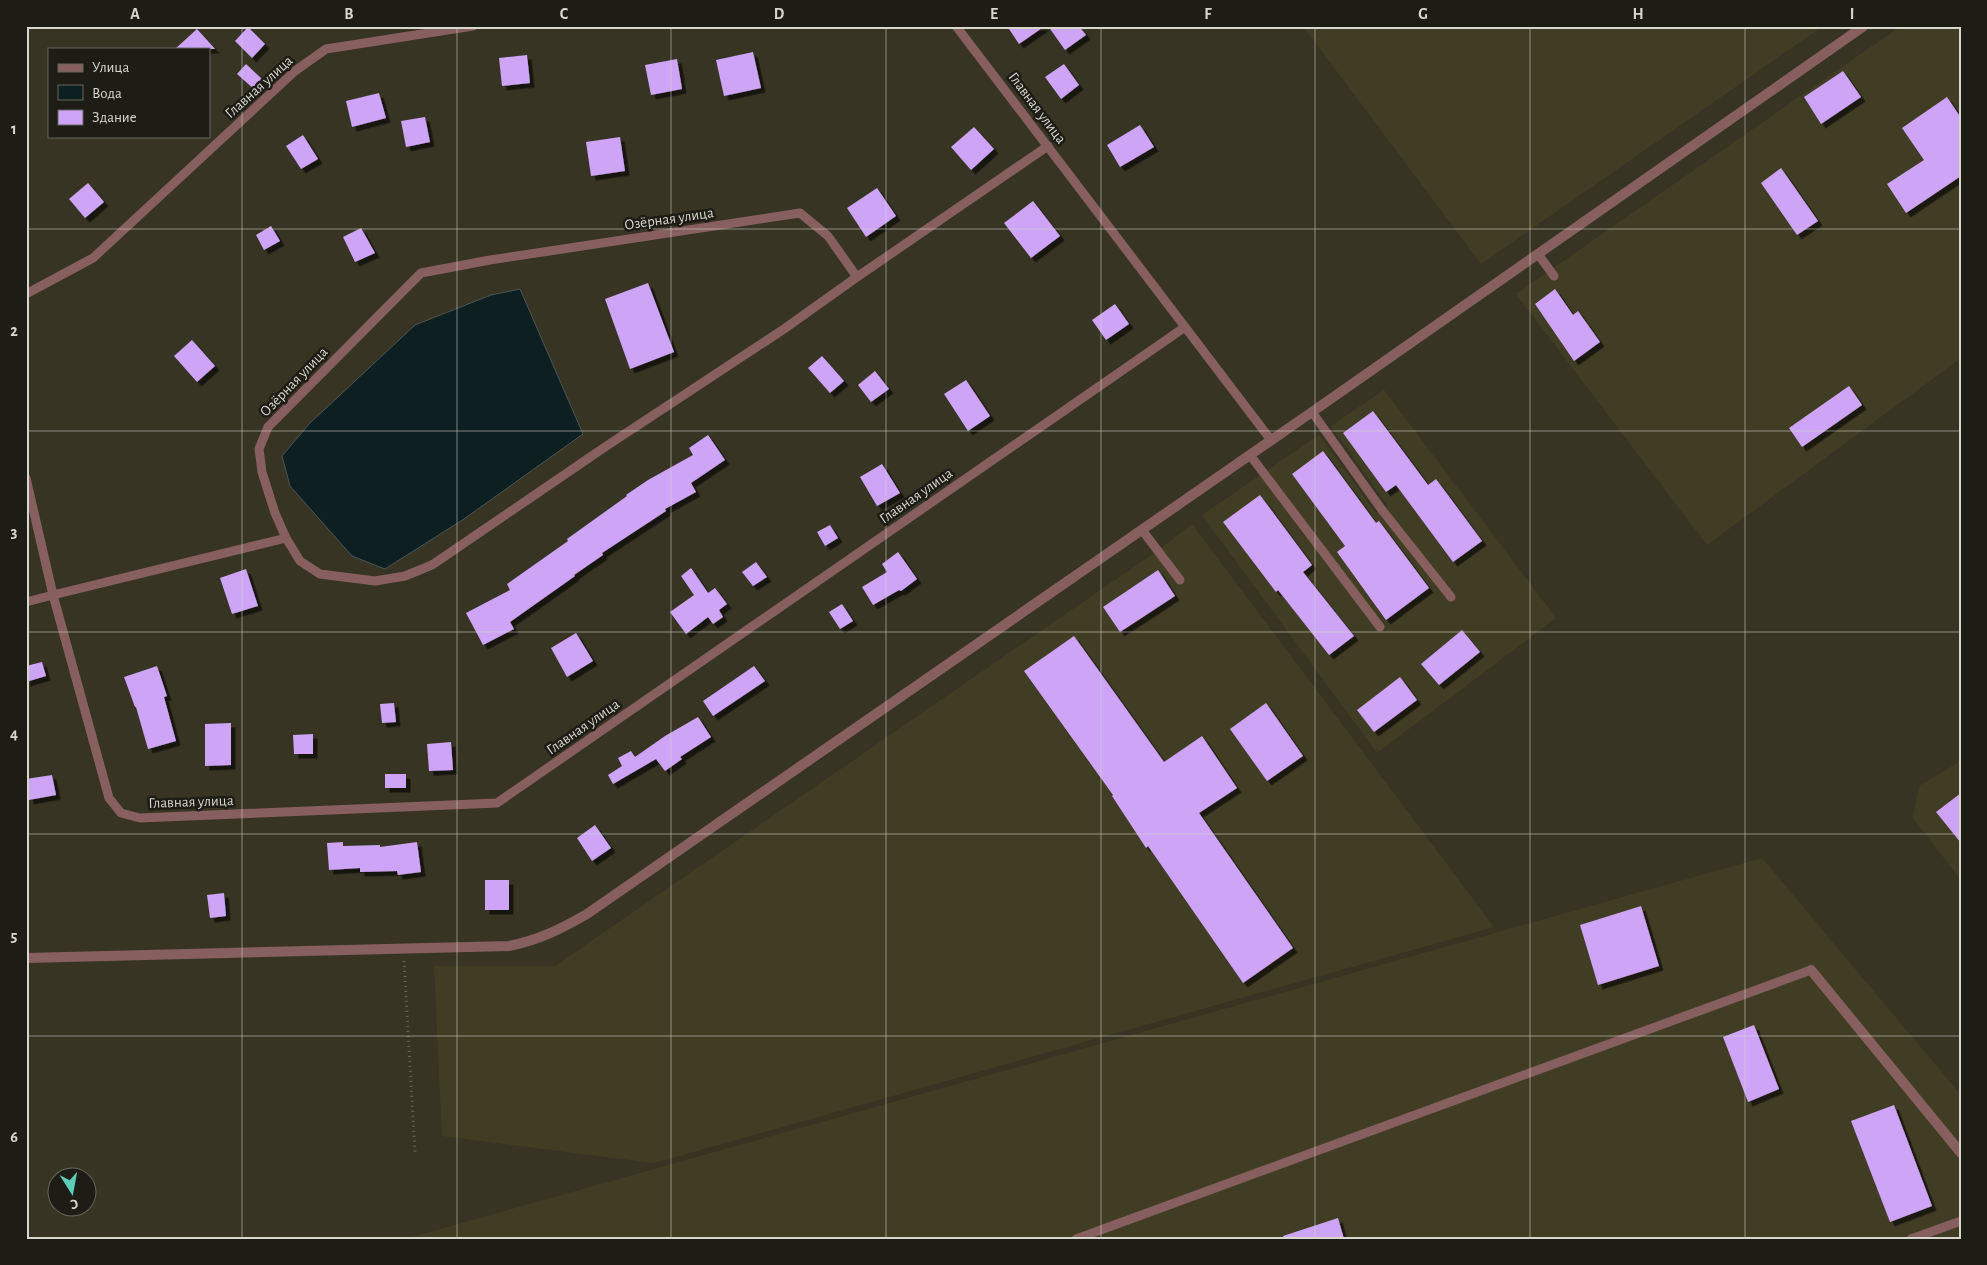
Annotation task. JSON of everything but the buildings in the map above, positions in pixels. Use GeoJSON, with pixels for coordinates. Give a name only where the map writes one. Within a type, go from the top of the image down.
{"type":"FeatureCollection","features":[{"type":"Feature","properties":{"kind":"street"},"geometry":{"type":"LineString","coordinates":[[26,958],[509,946],[534,941],[558,930],[587,914],[1142,530],[1864,26]]}},
{"type":"Feature","properties":{"kind":"street"},"geometry":{"type":"LineString","coordinates":[[1811,970],[1961,1153]]}},
{"type":"Feature","properties":{"kind":"lane","name":"Главная улица"},"geometry":{"type":"LineString","coordinates":[[26,294],[93,258],[296,71],[326,49],[473,26]]}},
{"type":"Feature","properties":{"kind":"lane","name":"Главная улица"},"geometry":{"type":"LineString","coordinates":[[956,26],[1271,440]]}},
{"type":"Feature","properties":{"kind":"lane","name":"Озёрная улица"},"geometry":{"type":"LineString","coordinates":[[856,277],[828,236],[800,213],[490,260],[421,273],[268,427],[260,449],[262,472],[275,513],[286,538],[300,561],[320,574],[375,581],[405,576],[432,565],[605,447],[784,329],[856,277],[1048,146]]}},
{"type":"Feature","properties":{"kind":"lane"},"geometry":{"type":"LineString","coordinates":[[1538,254],[1554,276]]}},
{"type":"Feature","properties":{"kind":"lane","name":"Главная улица"},"geometry":{"type":"LineString","coordinates":[[26,478],[52,595],[109,798],[121,813],[140,818],[497,803],[1185,327]]}},
{"type":"Feature","properties":{"kind":"lane"},"geometry":{"type":"LineString","coordinates":[[1312,412],[1382,510],[1451,597]]}},
{"type":"Feature","properties":{"kind":"lane"},"geometry":{"type":"LineString","coordinates":[[1250,455],[1380,627]]}},
{"type":"Feature","properties":{"kind":"lane"},"geometry":{"type":"LineString","coordinates":[[1142,530],[1180,580]]}},
{"type":"Feature","properties":{"kind":"lane"},"geometry":{"type":"LineString","coordinates":[[26,602],[286,538]]}},
{"type":"Feature","properties":{"kind":"lane"},"geometry":{"type":"LineString","coordinates":[[1076,1239],[1811,970]]}},
{"type":"Feature","properties":{"kind":"lane"},"geometry":{"type":"LineString","coordinates":[[1911,1239],[1961,1221]]}},
{"type":"Feature","properties":{"kind":"path"},"geometry":{"type":"LineString","coordinates":[[403,954],[415,1153]]}},
{"type":"Feature","properties":{"kind":"shaded area"},"geometry":{"type":"Polygon","coordinates":[[[1303,26],[1823,26],[1481,264],[1303,26]]]}},
{"type":"Feature","properties":{"kind":"shaded area"},"geometry":{"type":"Polygon","coordinates":[[[1901,26],[1961,26],[1961,358],[1707,545],[1516,294],[1901,26]]]}},
{"type":"Feature","properties":{"kind":"shaded area"},"geometry":{"type":"Polygon","coordinates":[[[1384,390],[1556,618],[1377,753],[1202,515],[1319,435],[1376,513],[1388,506],[1331,426],[1384,390]]]}},
{"type":"Feature","properties":{"kind":"shaded area"},"geometry":{"type":"Polygon","coordinates":[[[1192,524],[1494,927],[654,1163],[442,1136],[434,966],[555,966],[1157,551],[1192,524]]]}},
{"type":"Feature","properties":{"kind":"shaded area"},"geometry":{"type":"Polygon","coordinates":[[[1961,761],[1961,880],[1913,818],[1919,786],[1961,761]]]}},
{"type":"Feature","properties":{"kind":"shaded area"},"geometry":{"type":"Polygon","coordinates":[[[1762,858],[1961,1095],[1961,1239],[405,1239],[1762,858]]]}},
{"type":"Feature","properties":{"kind":"water"},"geometry":{"type":"Polygon","coordinates":[[[520,289],[583,434],[464,519],[385,569],[352,556],[290,486],[282,456],[309,424],[415,325],[491,295],[520,289]]]}}]}
